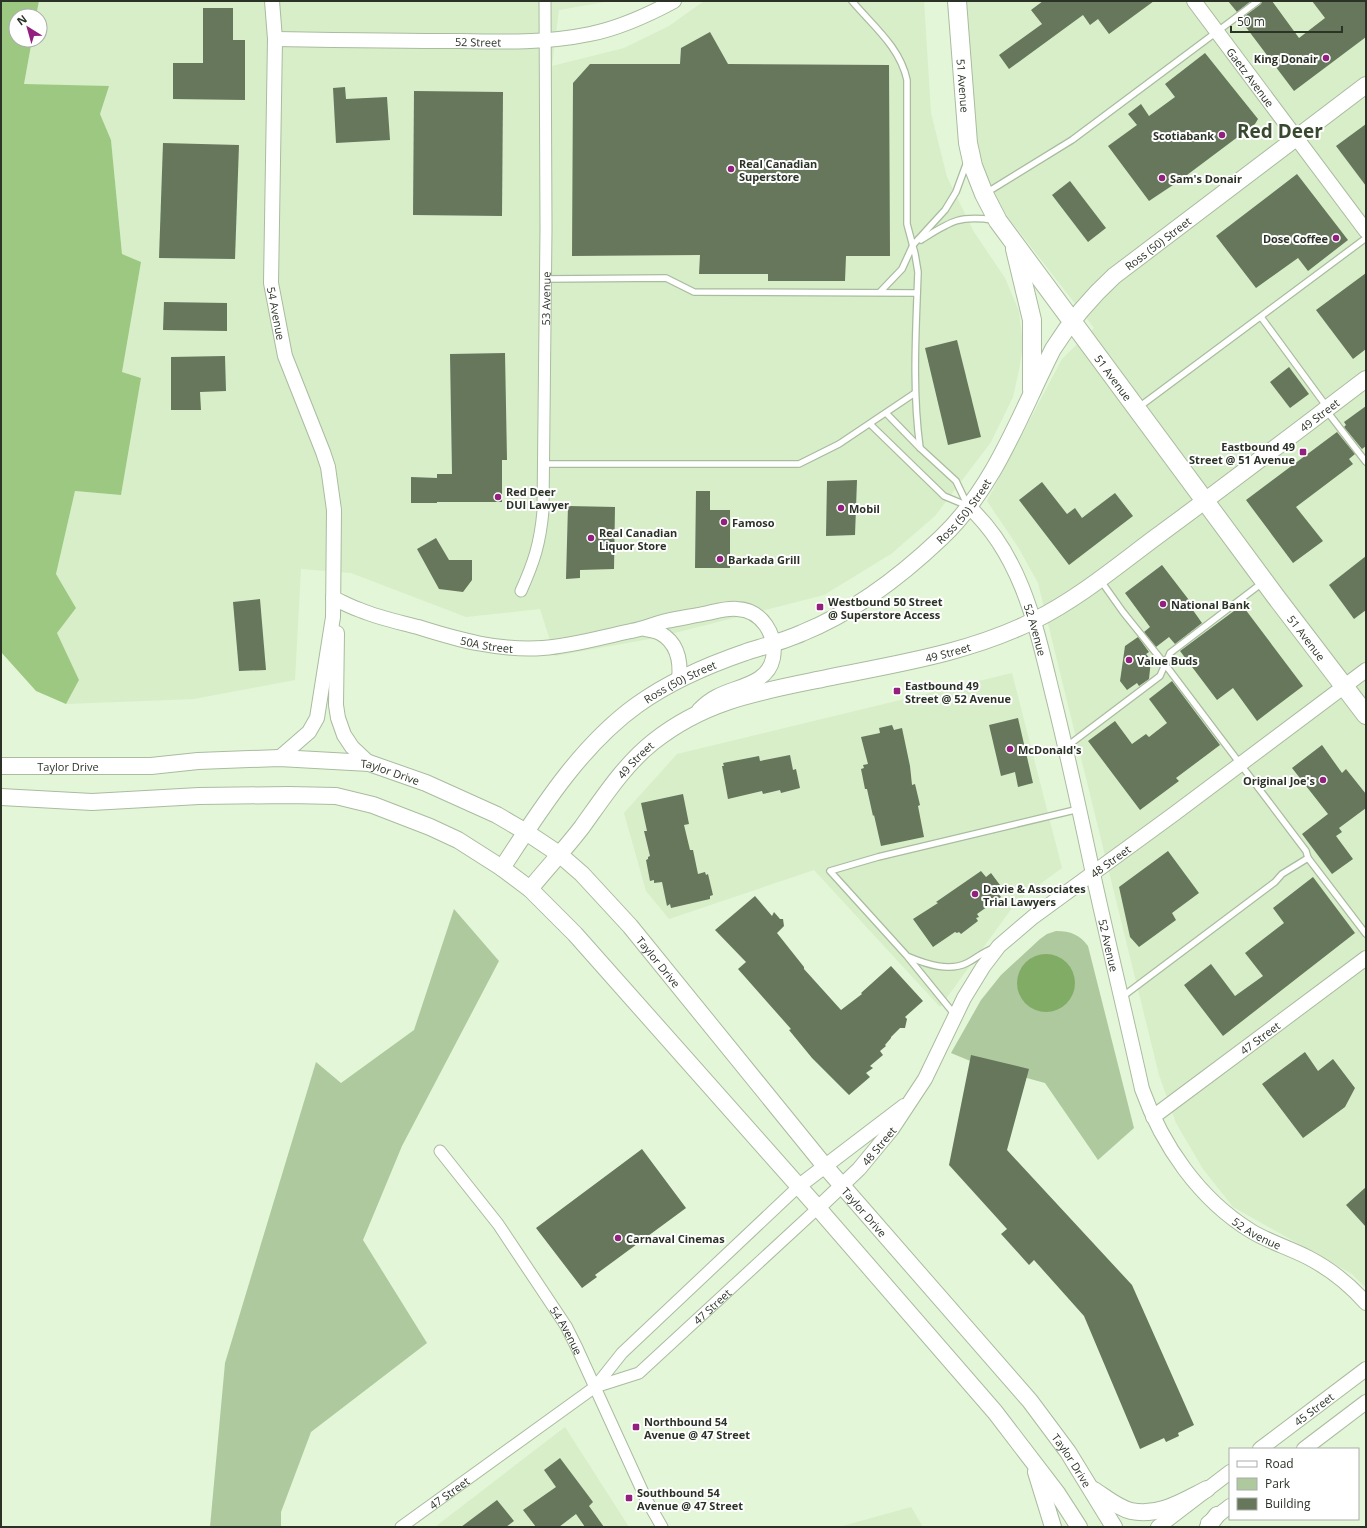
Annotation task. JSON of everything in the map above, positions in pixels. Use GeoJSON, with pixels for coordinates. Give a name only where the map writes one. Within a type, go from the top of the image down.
{"type":"FeatureCollection","features":[{"type":"Feature","properties":{"kind":"main road","name":"51 Avenue"},"geometry":{"type":"LineString","coordinates":[[957,1],[966,134],[973,166],[984,194],[998,221],[1264,582],[1366,715]]}},
{"type":"Feature","properties":{"kind":"main road","name":"Ross (50) Street"},"geometry":{"type":"LineString","coordinates":[[502,868],[558,786],[614,723],[638,705],[679,680],[716,664],[803,633],[832,619],[866,598],[910,566],[952,526],[983,487],[1000,459],[1053,349],[1072,320],[1088,300],[1114,276],[1366,85]]}},
{"type":"Feature","properties":{"kind":"main road"},"geometry":{"type":"LineString","coordinates":[[1014,243],[1032,320],[1032,390]]}},
{"type":"Feature","properties":{"kind":"main road","name":"49 Street"},"geometry":{"type":"LineString","coordinates":[[530,889],[580,829],[618,778],[636,758],[652,743],[690,717],[715,705],[747,695],[935,655],[989,640],[1034,620],[1072,599],[1205,501],[1366,379]]}},
{"type":"Feature","properties":{"kind":"main road","name":"Taylor Drive"},"geometry":{"type":"LineString","coordinates":[[2,766],[151,766],[279,758],[369,763],[426,783],[497,815],[559,854],[582,874],[630,926],[824,1165],[1030,1401],[1068,1452],[1114,1527]]}},
{"type":"Feature","properties":{"kind":"main road"},"geometry":{"type":"LineString","coordinates":[[2,797],[92,802],[199,796],[336,796],[373,805],[430,827],[458,840],[502,868],[530,889],[575,934],[799,1186],[995,1412],[1056,1493],[1079,1527]]}},
{"type":"Feature","properties":{"kind":"main road"},"geometry":{"type":"LineString","coordinates":[[1032,1461],[1053,1527]]}},
{"type":"Feature","properties":{"kind":"main road"},"geometry":{"type":"LineString","coordinates":[[1089,1487],[1130,1511],[1145,1512],[1158,1511],[1207,1489]]}},
{"type":"Feature","properties":{"kind":"street","name":"54 Avenue"},"geometry":{"type":"LineString","coordinates":[[272,1],[276,39],[271,283],[284,356],[328,467],[334,510],[333,617]]}},
{"type":"Feature","properties":{"kind":"street","name":"53 Avenue"},"geometry":{"type":"LineString","coordinates":[[521,591],[534,560],[541,536],[544,500],[545,1]]}},
{"type":"Feature","properties":{"kind":"street","name":"52 Street"},"geometry":{"type":"LineString","coordinates":[[276,39],[514,42],[545,40],[592,34],[613,28],[674,1]]}},
{"type":"Feature","properties":{"kind":"street","name":"Gaetz Avenue"},"geometry":{"type":"LineString","coordinates":[[1194,1],[1366,231]]}},
{"type":"Feature","properties":{"kind":"street","name":"52 Avenue"},"geometry":{"type":"LineString","coordinates":[[968,506],[986,524],[1011,562],[1034,620],[1066,747],[1142,1089],[1153,1117],[1182,1166],[1218,1206],[1251,1231],[1309,1258],[1323,1267],[1351,1288],[1366,1303]]}},
{"type":"Feature","properties":{"kind":"street","name":"50A Street"},"geometry":{"type":"LineString","coordinates":[[333,598],[362,611],[462,640],[504,647],[531,649],[557,647],[645,629],[665,621],[721,610],[738,609],[750,611],[761,618],[770,631],[774,643]]}},
{"type":"Feature","properties":{"kind":"street"},"geometry":{"type":"LineString","coordinates":[[279,758],[309,732],[317,718],[333,617]]}},
{"type":"Feature","properties":{"kind":"street"},"geometry":{"type":"LineString","coordinates":[[333,617],[338,635],[336,705],[338,718],[344,735],[352,747],[369,763]]}},
{"type":"Feature","properties":{"kind":"street"},"geometry":{"type":"LineString","coordinates":[[645,629],[660,633],[674,647],[679,655],[681,668],[679,680]]}},
{"type":"Feature","properties":{"kind":"street"},"geometry":{"type":"LineString","coordinates":[[690,717],[716,697],[754,682],[761,677],[771,665],[774,643]]}},
{"type":"Feature","properties":{"kind":"street","name":"48 Street"},"geometry":{"type":"LineString","coordinates":[[818,1208],[858,1169],[892,1129],[935,1061],[955,1015],[979,973],[999,946],[1033,917],[1093,874],[1366,670]]}},
{"type":"Feature","properties":{"kind":"street","name":"47 Street"},"geometry":{"type":"LineString","coordinates":[[1153,1117],[1366,958]]}},
{"type":"Feature","properties":{"kind":"street","name":"48 Street"},"geometry":{"type":"LineString","coordinates":[[799,1186],[824,1165],[910,1102]]}},
{"type":"Feature","properties":{"kind":"street","name":"54 Avenue"},"geometry":{"type":"LineString","coordinates":[[440,1151],[498,1224],[571,1336],[646,1499],[662,1527]]}},
{"type":"Feature","properties":{"kind":"street","name":"47 Street"},"geometry":{"type":"LineString","coordinates":[[401,1527],[595,1387],[622,1353],[799,1186]]}},
{"type":"Feature","properties":{"kind":"street","name":"47 Street"},"geometry":{"type":"LineString","coordinates":[[595,1387],[639,1373],[818,1208]]}},
{"type":"Feature","properties":{"kind":"street","name":"45 Street"},"geometry":{"type":"LineString","coordinates":[[1261,1448],[1366,1369]]}},
{"type":"Feature","properties":{"kind":"street"},"geometry":{"type":"LineString","coordinates":[[1305,1448],[1366,1402]]}},
{"type":"Feature","properties":{"kind":"street"},"geometry":{"type":"LineString","coordinates":[[1158,1527],[1229,1473]]}},
{"type":"Feature","properties":{"kind":"street"},"geometry":{"type":"LineString","coordinates":[[1202,1527],[1218,1516]]}},
{"type":"Feature","properties":{"kind":"lane"},"geometry":{"type":"LineString","coordinates":[[852,1],[883,34],[895,51],[906,73],[907,224],[918,272],[915,393],[920,448]]}},
{"type":"Feature","properties":{"kind":"lane"},"geometry":{"type":"LineString","coordinates":[[984,194],[1072,140],[1258,1]]}},
{"type":"Feature","properties":{"kind":"lane"},"geometry":{"type":"LineString","coordinates":[[880,292],[902,269],[913,245],[945,210],[962,177],[970,152]]}},
{"type":"Feature","properties":{"kind":"lane"},"geometry":{"type":"LineString","coordinates":[[913,245],[957,220],[975,218],[998,221]]}},
{"type":"Feature","properties":{"kind":"lane"},"geometry":{"type":"LineString","coordinates":[[1136,409],[1366,238]]}},
{"type":"Feature","properties":{"kind":"lane"},"geometry":{"type":"LineString","coordinates":[[545,279],[666,278],[694,292],[917,293]]}},
{"type":"Feature","properties":{"kind":"lane"},"geometry":{"type":"LineString","coordinates":[[1261,317],[1366,462]]}},
{"type":"Feature","properties":{"kind":"lane"},"geometry":{"type":"LineString","coordinates":[[543,464],[799,464],[839,444],[915,393]]}},
{"type":"Feature","properties":{"kind":"lane"},"geometry":{"type":"LineString","coordinates":[[886,413],[920,448],[956,480],[968,506]]}},
{"type":"Feature","properties":{"kind":"lane"},"geometry":{"type":"LineString","coordinates":[[870,424],[944,496],[968,506]]}},
{"type":"Feature","properties":{"kind":"lane"},"geometry":{"type":"LineString","coordinates":[[1099,579],[1306,851],[1308,858],[1366,934]]}},
{"type":"Feature","properties":{"kind":"lane"},"geometry":{"type":"LineString","coordinates":[[1066,747],[1160,676],[1164,663],[1170,652],[1264,582]]}},
{"type":"Feature","properties":{"kind":"lane"},"geometry":{"type":"LineString","coordinates":[[955,1015],[907,956],[830,871],[878,857],[1079,809]]}},
{"type":"Feature","properties":{"kind":"lane"},"geometry":{"type":"LineString","coordinates":[[1122,997],[1275,882],[1282,874],[1308,858]]}},
{"type":"Feature","properties":{"kind":"lane"},"geometry":{"type":"LineString","coordinates":[[907,956],[934,965],[962,965],[968,963],[984,952],[999,946]]}},
{"type":"Feature","properties":{"kind":"shaded area"},"geometry":{"type":"Polygon","coordinates":[[[1,1],[39,1],[38,8],[8,8],[8,48],[31,48],[24,84],[109,86],[100,114],[111,140],[122,254],[141,262],[122,372],[141,378],[121,495],[75,491],[56,574],[76,608],[57,633],[79,680],[66,704],[36,691],[1,652],[1,1]]]}},
{"type":"Feature","properties":{"kind":"shaded area"},"geometry":{"type":"Polygon","coordinates":[[[39,1],[611,1],[559,10],[552,66],[624,48],[669,26],[704,1],[924,1],[931,113],[947,177],[974,232],[1005,278],[1019,311],[1023,345],[1013,397],[991,442],[935,516],[891,554],[824,595],[655,638],[555,656],[540,609],[466,617],[351,573],[301,569],[295,680],[194,699],[66,704],[79,680],[57,633],[76,608],[56,574],[75,491],[121,495],[141,378],[122,372],[141,262],[122,254],[111,140],[100,114],[24,84],[31,48],[48,48],[48,8],[38,8],[39,1]]]}},
{"type":"Feature","properties":{"kind":"shaded area"},"geometry":{"type":"Polygon","coordinates":[[[966,1],[1366,1],[1366,1288],[1352,1274],[1233,1207],[1203,1169],[1176,1123],[1159,1075],[1038,583],[1018,547],[987,501],[1062,359],[1094,328],[1007,216],[986,179],[978,151],[971,108],[966,1]]]}},
{"type":"Feature","properties":{"kind":"shaded area"},"geometry":{"type":"Polygon","coordinates":[[[1012,673],[1062,868],[1017,901],[940,1007],[814,870],[669,919],[646,891],[624,813],[677,754],[1012,673]]]}},
{"type":"Feature","properties":{"kind":"shaded area"},"geometry":{"type":"Polygon","coordinates":[[[1040,954],[1052,954],[1067,962],[1075,977],[1075,989],[1067,1004],[1052,1012],[1040,1012],[1025,1004],[1017,989],[1017,977],[1025,962],[1040,954]]]}},
{"type":"Feature","properties":{"kind":"shaded area"},"geometry":{"type":"Polygon","coordinates":[[[565,1427],[629,1527],[435,1527],[565,1427]]]}},
{"type":"Feature","properties":{"kind":"shaded area"},"geometry":{"type":"Polygon","coordinates":[[[911,1507],[923,1527],[839,1527],[911,1507]]]}},
{"type":"Feature","properties":{"kind":"green space"},"geometry":{"type":"Polygon","coordinates":[[[454,909],[499,961],[402,1146],[363,1240],[427,1343],[311,1432],[281,1512],[281,1527],[210,1527],[225,1363],[316,1062],[341,1083],[414,1030],[454,909]]]}},
{"type":"Feature","properties":{"kind":"green space"},"geometry":{"type":"Polygon","coordinates":[[[1056,931],[1075,934],[1088,946],[1134,1128],[1098,1160],[1045,1083],[980,1065],[951,1053],[981,1000],[1001,975],[1040,939],[1047,934],[1056,931]]]}},
{"type":"Feature","properties":{"kind":"building"},"geometry":{"type":"Polygon","coordinates":[[[1043,1],[1154,1],[1109,34],[1098,19],[1090,25],[1083,15],[1009,69],[999,55],[1042,24],[1031,10],[1043,1]]]}},
{"type":"Feature","properties":{"kind":"building"},"geometry":{"type":"Polygon","coordinates":[[[1228,1],[1251,1],[1237,12],[1228,1]]]}},
{"type":"Feature","properties":{"kind":"building"},"geometry":{"type":"Polygon","coordinates":[[[1262,1],[1272,1],[1299,38],[1325,18],[1312,1],[1366,1],[1366,37],[1294,91],[1245,26],[1247,25],[1242,18],[1261,4],[1262,1]]]}},
{"type":"Feature","properties":{"kind":"building"},"geometry":{"type":"Polygon","coordinates":[[[203,8],[233,8],[233,40],[245,40],[245,100],[173,99],[173,63],[203,63],[203,8]]]}},
{"type":"Feature","properties":{"kind":"building","name":"Real Canadian Superstore"},"geometry":{"type":"Polygon","coordinates":[[[710,32],[728,64],[889,65],[890,256],[846,256],[845,281],[768,281],[768,274],[699,274],[700,255],[572,256],[573,83],[590,64],[680,64],[681,48],[710,32]]]}},
{"type":"Feature","properties":{"kind":"building"},"geometry":{"type":"Polygon","coordinates":[[[1205,53],[1258,119],[1255,124],[1179,181],[1149,201],[1108,146],[1137,125],[1128,114],[1141,104],[1149,116],[1175,97],[1165,84],[1205,53]]]}},
{"type":"Feature","properties":{"kind":"building"},"geometry":{"type":"Polygon","coordinates":[[[345,87],[346,99],[387,97],[390,140],[336,143],[333,88],[345,87]]]}},
{"type":"Feature","properties":{"kind":"building"},"geometry":{"type":"Polygon","coordinates":[[[414,91],[503,92],[502,216],[413,215],[414,91]]]}},
{"type":"Feature","properties":{"kind":"building"},"geometry":{"type":"Polygon","coordinates":[[[1366,124],[1366,186],[1336,146],[1366,124]]]}},
{"type":"Feature","properties":{"kind":"building"},"geometry":{"type":"Polygon","coordinates":[[[163,143],[239,145],[235,259],[159,258],[163,143]]]}},
{"type":"Feature","properties":{"kind":"building"},"geometry":{"type":"Polygon","coordinates":[[[1297,174],[1348,240],[1308,271],[1298,258],[1256,288],[1216,236],[1297,174]]]}},
{"type":"Feature","properties":{"kind":"building"},"geometry":{"type":"Polygon","coordinates":[[[1070,181],[1106,228],[1088,242],[1052,195],[1070,181]]]}},
{"type":"Feature","properties":{"kind":"building"},"geometry":{"type":"Polygon","coordinates":[[[1366,273],[1366,349],[1353,359],[1316,310],[1366,273]]]}},
{"type":"Feature","properties":{"kind":"building"},"geometry":{"type":"Polygon","coordinates":[[[164,302],[227,303],[227,331],[163,330],[164,302]]]}},
{"type":"Feature","properties":{"kind":"building"},"geometry":{"type":"Polygon","coordinates":[[[957,340],[981,437],[948,445],[925,348],[957,340]]]}},
{"type":"Feature","properties":{"kind":"building"},"geometry":{"type":"Polygon","coordinates":[[[505,353],[507,460],[502,460],[502,502],[411,503],[411,477],[437,478],[437,474],[452,474],[450,354],[505,353]]]}},
{"type":"Feature","properties":{"kind":"building"},"geometry":{"type":"Polygon","coordinates":[[[225,356],[226,391],[200,392],[201,410],[171,410],[171,357],[225,356]]]}},
{"type":"Feature","properties":{"kind":"building"},"geometry":{"type":"Polygon","coordinates":[[[1289,367],[1309,394],[1290,408],[1270,382],[1289,367]]]}},
{"type":"Feature","properties":{"kind":"building"},"geometry":{"type":"Polygon","coordinates":[[[1366,406],[1366,446],[1362,449],[1344,427],[1346,425],[1344,422],[1366,406]]]}},
{"type":"Feature","properties":{"kind":"building"},"geometry":{"type":"Polygon","coordinates":[[[1337,432],[1355,454],[1349,459],[1353,464],[1296,507],[1323,541],[1293,563],[1246,500],[1337,432]]]}},
{"type":"Feature","properties":{"kind":"building","name":"Mobil"},"geometry":{"type":"Polygon","coordinates":[[[857,480],[855,535],[826,536],[827,481],[857,480]]]}},
{"type":"Feature","properties":{"kind":"building"},"geometry":{"type":"Polygon","coordinates":[[[1042,482],[1067,514],[1075,508],[1082,518],[1115,493],[1133,516],[1069,565],[1019,500],[1042,482]]]}},
{"type":"Feature","properties":{"kind":"building"},"geometry":{"type":"Polygon","coordinates":[[[696,491],[710,491],[710,510],[730,510],[730,568],[695,568],[696,491]]]}},
{"type":"Feature","properties":{"kind":"building","name":"Real Canadian Liquor Store"},"geometry":{"type":"Polygon","coordinates":[[[568,506],[615,507],[614,569],[580,570],[580,578],[566,579],[568,506]]]}},
{"type":"Feature","properties":{"kind":"building"},"geometry":{"type":"Polygon","coordinates":[[[436,538],[449,560],[472,560],[472,580],[463,592],[439,589],[417,549],[436,538]]]}},
{"type":"Feature","properties":{"kind":"building"},"geometry":{"type":"Polygon","coordinates":[[[1366,556],[1366,610],[1354,619],[1329,585],[1366,556]]]}},
{"type":"Feature","properties":{"kind":"building"},"geometry":{"type":"Polygon","coordinates":[[[1162,565],[1192,604],[1190,606],[1202,623],[1175,644],[1169,637],[1156,647],[1144,632],[1150,627],[1125,593],[1162,565]]]}},
{"type":"Feature","properties":{"kind":"building"},"geometry":{"type":"Polygon","coordinates":[[[260,599],[266,670],[239,671],[233,602],[260,599]]]}},
{"type":"Feature","properties":{"kind":"building"},"geometry":{"type":"Polygon","coordinates":[[[1242,605],[1303,686],[1257,721],[1233,688],[1217,700],[1180,651],[1242,605]]]}},
{"type":"Feature","properties":{"kind":"building"},"geometry":{"type":"Polygon","coordinates":[[[1138,637],[1149,652],[1146,654],[1151,660],[1149,679],[1139,686],[1137,683],[1127,690],[1120,681],[1125,646],[1138,637]]]}},
{"type":"Feature","properties":{"kind":"building"},"geometry":{"type":"Polygon","coordinates":[[[1172,681],[1220,745],[1176,778],[1179,781],[1140,810],[1088,741],[1115,721],[1132,744],[1146,734],[1149,737],[1167,723],[1149,699],[1172,681]]]}},
{"type":"Feature","properties":{"kind":"building","name":"McDonald's"},"geometry":{"type":"Polygon","coordinates":[[[1018,718],[1033,783],[1018,787],[1015,772],[1001,776],[989,725],[1018,718]]]}},
{"type":"Feature","properties":{"kind":"building"},"geometry":{"type":"Polygon","coordinates":[[[892,725],[894,730],[902,728],[910,766],[912,785],[915,784],[920,805],[918,806],[924,837],[881,846],[861,769],[864,768],[863,765],[868,764],[861,737],[880,733],[879,728],[892,725]]]}},
{"type":"Feature","properties":{"kind":"building"},"geometry":{"type":"Polygon","coordinates":[[[1322,745],[1342,773],[1346,769],[1366,794],[1366,808],[1339,828],[1342,832],[1336,836],[1353,859],[1332,874],[1302,834],[1328,814],[1292,768],[1322,745]]]}},
{"type":"Feature","properties":{"kind":"building"},"geometry":{"type":"Polygon","coordinates":[[[790,755],[793,770],[796,769],[800,788],[781,793],[780,790],[763,794],[762,791],[728,799],[722,766],[724,766],[723,763],[759,756],[760,761],[790,755]]]}},
{"type":"Feature","properties":{"kind":"building"},"geometry":{"type":"Polygon","coordinates":[[[683,794],[689,824],[684,825],[690,850],[693,850],[698,874],[705,872],[706,875],[708,874],[713,895],[710,896],[710,899],[671,908],[670,904],[667,906],[662,882],[654,883],[654,880],[650,881],[646,860],[650,856],[644,831],[647,831],[641,803],[683,794]]]}},
{"type":"Feature","properties":{"kind":"building"},"geometry":{"type":"Polygon","coordinates":[[[1168,851],[1199,893],[1172,913],[1176,920],[1139,947],[1130,937],[1119,887],[1168,851]]]}},
{"type":"Feature","properties":{"kind":"building"},"geometry":{"type":"Polygon","coordinates":[[[981,871],[986,877],[991,873],[1000,885],[994,888],[1001,897],[977,914],[979,917],[976,918],[978,921],[961,934],[959,932],[955,932],[933,947],[913,919],[938,903],[936,902],[981,871]]]}},
{"type":"Feature","properties":{"kind":"building"},"geometry":{"type":"Polygon","coordinates":[[[1313,877],[1355,933],[1223,1036],[1184,985],[1211,964],[1235,996],[1263,976],[1245,953],[1284,923],[1273,908],[1313,877]]]}},
{"type":"Feature","properties":{"kind":"building"},"geometry":{"type":"Polygon","coordinates":[[[755,896],[772,916],[774,912],[780,919],[783,919],[784,926],[777,933],[804,967],[804,969],[841,1010],[862,994],[861,993],[891,966],[923,1001],[905,1017],[907,1019],[905,1028],[900,1028],[891,1037],[885,1045],[886,1046],[880,1051],[883,1055],[870,1066],[873,1068],[866,1073],[870,1077],[849,1095],[812,1058],[789,1030],[791,1029],[738,969],[746,962],[715,930],[755,896]]]}},
{"type":"Feature","properties":{"kind":"building"},"geometry":{"type":"Polygon","coordinates":[[[1305,1052],[1318,1071],[1333,1059],[1355,1088],[1345,1107],[1303,1138],[1262,1084],[1305,1052]]]}},
{"type":"Feature","properties":{"kind":"building"},"geometry":{"type":"Polygon","coordinates":[[[971,1055],[1029,1069],[1007,1150],[1132,1285],[1194,1425],[1178,1433],[1179,1436],[1166,1442],[1164,1438],[1140,1449],[1084,1316],[1034,1260],[1029,1265],[1001,1234],[1007,1229],[949,1165],[971,1055]]]}},
{"type":"Feature","properties":{"kind":"building"},"geometry":{"type":"Polygon","coordinates":[[[642,1149],[686,1208],[595,1275],[597,1277],[582,1288],[536,1228],[642,1149]]]}},
{"type":"Feature","properties":{"kind":"building"},"geometry":{"type":"Polygon","coordinates":[[[1366,1187],[1366,1227],[1346,1205],[1366,1187]]]}},
{"type":"Feature","properties":{"kind":"building"},"geometry":{"type":"Polygon","coordinates":[[[560,1458],[593,1502],[589,1506],[604,1527],[585,1527],[576,1514],[559,1527],[536,1527],[523,1510],[556,1487],[544,1470],[560,1458]]]}},
{"type":"Feature","properties":{"kind":"building"},"geometry":{"type":"Polygon","coordinates":[[[497,1500],[514,1521],[506,1527],[461,1527],[497,1500]]]}},
{"type":"Feature","properties":{"kind":"place","name":"King Donair"},"geometry":{"type":"Point","coordinates":[1326,58]}},
{"type":"Feature","properties":{"kind":"place","name":"Scotiabank"},"geometry":{"type":"Point","coordinates":[1222,135]}},
{"type":"Feature","properties":{"kind":"place","name":"Real Canadian Superstore"},"geometry":{"type":"Point","coordinates":[731,169]}},
{"type":"Feature","properties":{"kind":"place","name":"Sam's Donair"},"geometry":{"type":"Point","coordinates":[1162,178]}},
{"type":"Feature","properties":{"kind":"place","name":"Dose Coffee"},"geometry":{"type":"Point","coordinates":[1336,238]}},
{"type":"Feature","properties":{"kind":"place","name":"Eastbound 49 Street @ 51 Avenue"},"geometry":{"type":"Point","coordinates":[1303,452]}},
{"type":"Feature","properties":{"kind":"place","name":"Red Deer DUI Lawyer"},"geometry":{"type":"Point","coordinates":[498,497]}},
{"type":"Feature","properties":{"kind":"place","name":"Mobil"},"geometry":{"type":"Point","coordinates":[841,508]}},
{"type":"Feature","properties":{"kind":"place","name":"Famoso"},"geometry":{"type":"Point","coordinates":[724,522]}},
{"type":"Feature","properties":{"kind":"place","name":"Real Canadian Liquor Store"},"geometry":{"type":"Point","coordinates":[591,538]}},
{"type":"Feature","properties":{"kind":"place","name":"Barkada Grill"},"geometry":{"type":"Point","coordinates":[720,559]}},
{"type":"Feature","properties":{"kind":"place","name":"National Bank"},"geometry":{"type":"Point","coordinates":[1163,604]}},
{"type":"Feature","properties":{"kind":"place","name":"Westbound 50 Street @ Superstore Access"},"geometry":{"type":"Point","coordinates":[820,607]}},
{"type":"Feature","properties":{"kind":"place","name":"Value Buds"},"geometry":{"type":"Point","coordinates":[1129,660]}},
{"type":"Feature","properties":{"kind":"place","name":"Eastbound 49 Street @ 52 Avenue"},"geometry":{"type":"Point","coordinates":[897,691]}},
{"type":"Feature","properties":{"kind":"place","name":"McDonald's"},"geometry":{"type":"Point","coordinates":[1010,749]}},
{"type":"Feature","properties":{"kind":"place","name":"Original Joe's"},"geometry":{"type":"Point","coordinates":[1323,780]}},
{"type":"Feature","properties":{"kind":"place","name":"Davie & Associates Trial Lawyers"},"geometry":{"type":"Point","coordinates":[975,894]}},
{"type":"Feature","properties":{"kind":"place","name":"Carnaval Cinemas"},"geometry":{"type":"Point","coordinates":[618,1238]}},
{"type":"Feature","properties":{"kind":"place","name":"Northbound 54 Avenue @ 47 Street"},"geometry":{"type":"Point","coordinates":[636,1427]}},
{"type":"Feature","properties":{"kind":"place","name":"Southbound 54 Avenue @ 47 Street"},"geometry":{"type":"Point","coordinates":[629,1498]}},
{"type":"Feature","properties":{"kind":"district","name":"Red Deer"},"geometry":{"type":"Point","coordinates":[1280,131]}}]}
